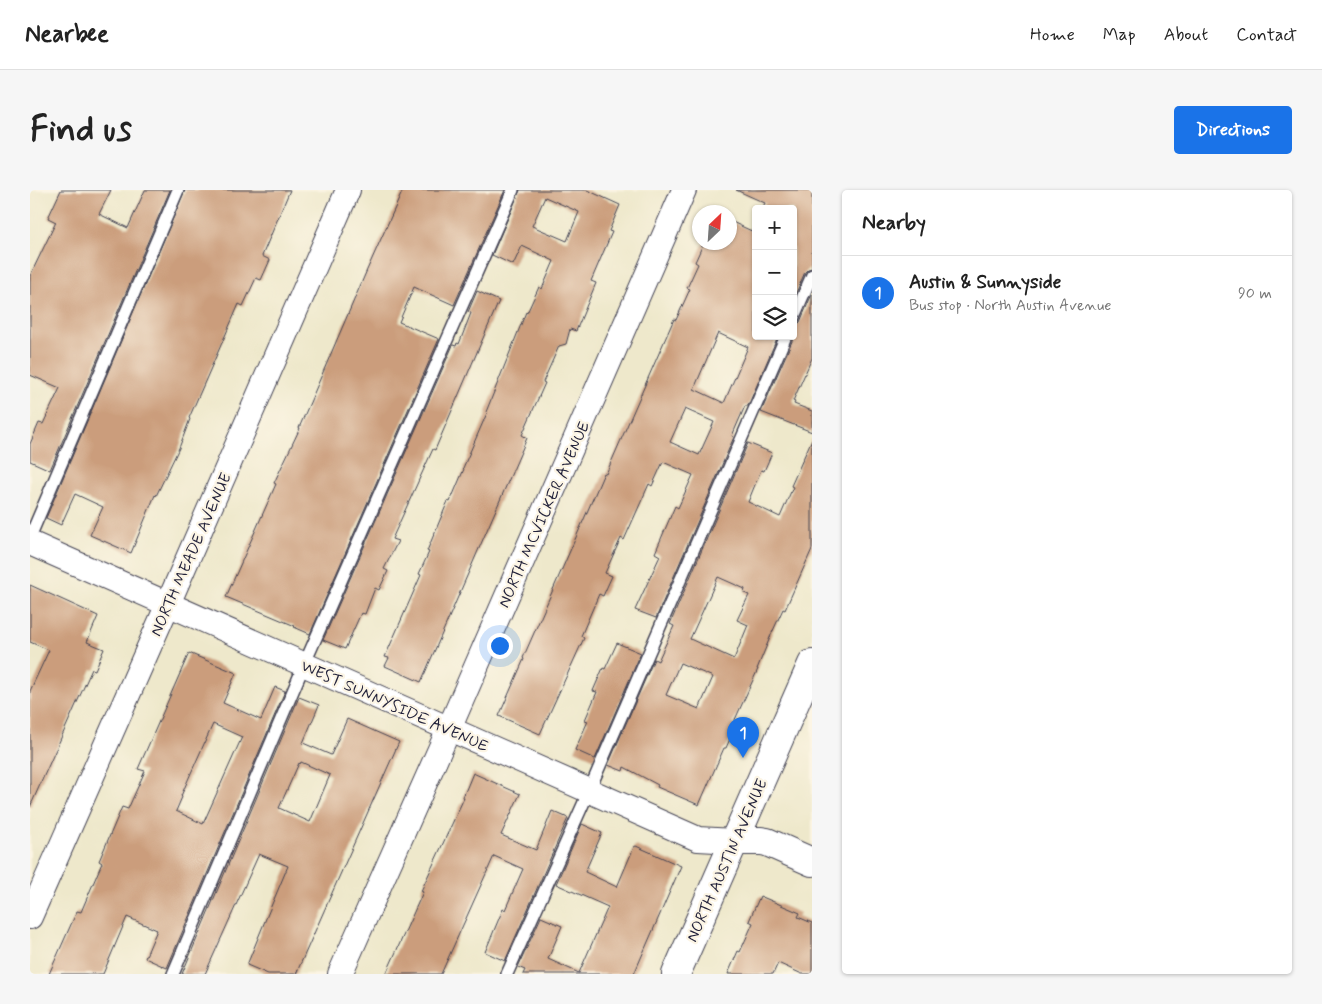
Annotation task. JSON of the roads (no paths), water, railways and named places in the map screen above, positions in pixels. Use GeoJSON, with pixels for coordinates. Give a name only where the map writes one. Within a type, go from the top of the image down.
{"type":"FeatureCollection","features":[{"type":"Feature","properties":{"kind":"street","name":"NORTH MEADE AVENUE"},"geometry":{"type":"LineString","coordinates":[[30,916],[348,190]]}},
{"type":"Feature","properties":{"kind":"street","name":"NORTH MCVICKER AVENUE"},"geometry":{"type":"LineString","coordinates":[[340,974],[684,190]]}},
{"type":"Feature","properties":{"kind":"street","name":"WEST SUNNYSIDE AVENUE"},"geometry":{"type":"LineString","coordinates":[[30,543],[698,839],[767,842],[812,862]]}},
{"type":"Feature","properties":{"kind":"street","name":"NORTH AUSTIN AVENUE"},"geometry":{"type":"LineString","coordinates":[[676,974],[812,664]]}},
{"type":"Feature","properties":{"kind":"lane"},"geometry":{"type":"LineString","coordinates":[[30,536],[178,190]]}},
{"type":"Feature","properties":{"kind":"lane"},"geometry":{"type":"LineString","coordinates":[[173,974],[304,665],[513,190]]}},
{"type":"Feature","properties":{"kind":"lane"},"geometry":{"type":"LineString","coordinates":[[797,310],[812,275]]}},
{"type":"Feature","properties":{"kind":"lane"},"geometry":{"type":"LineString","coordinates":[[507,974],[590,791],[784,340]]}},
{"type":"Feature","properties":{"kind":"place","name":"Austin & Sunnyside"},"geometry":{"type":"Point","coordinates":[743,758]}}]}
